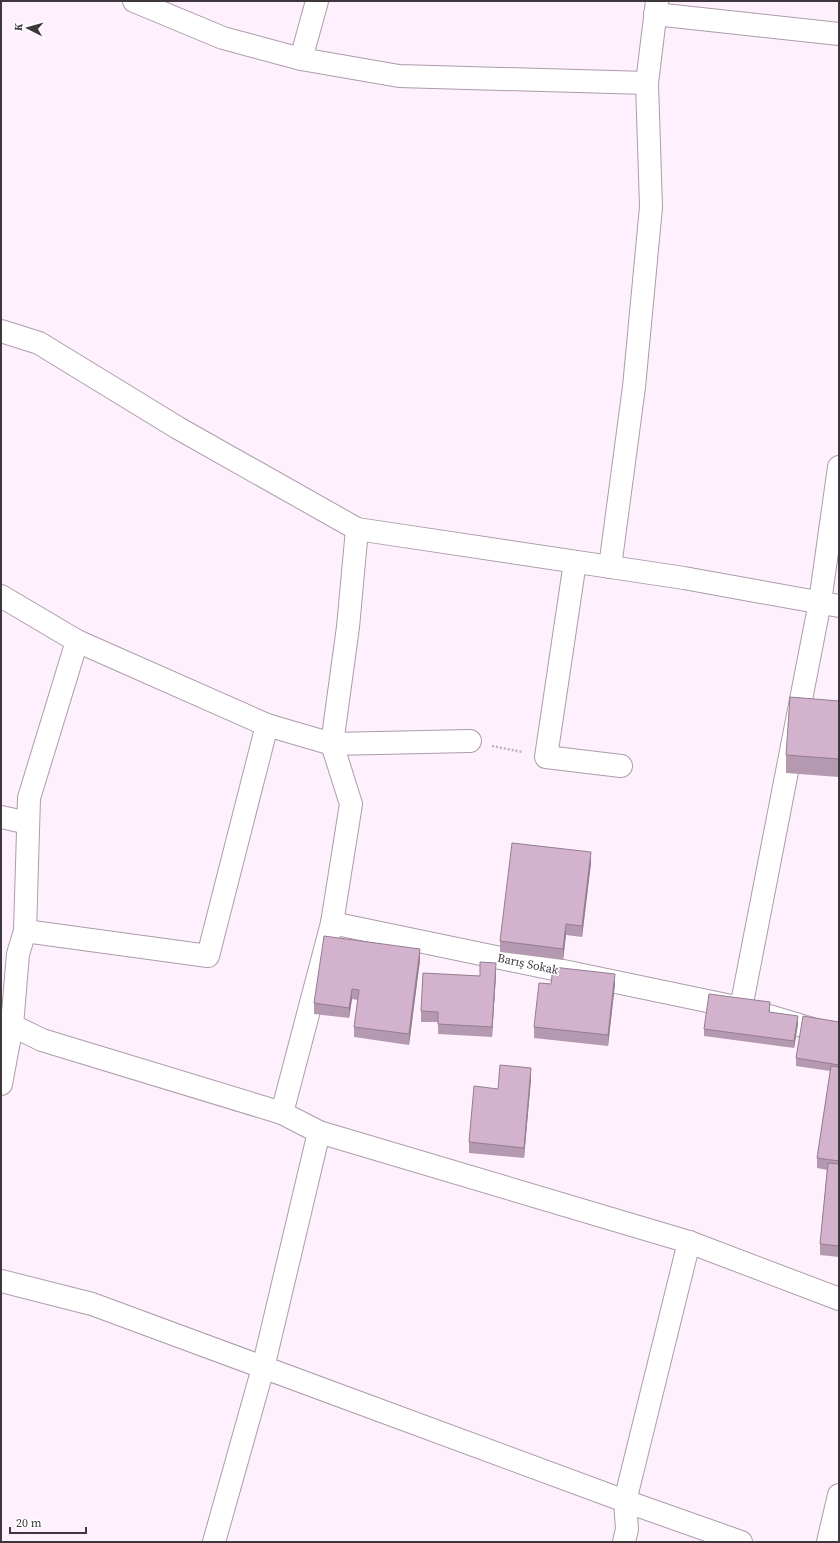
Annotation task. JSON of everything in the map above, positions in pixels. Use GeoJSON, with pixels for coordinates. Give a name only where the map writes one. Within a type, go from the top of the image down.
{"type":"FeatureCollection","features":[{"type":"Feature","properties":{"kind":"street"},"geometry":{"type":"LineString","coordinates":[[134,1],[224,38],[301,59],[399,76],[646,83]]}},
{"type":"Feature","properties":{"kind":"street"},"geometry":{"type":"LineString","coordinates":[[301,59],[317,1]]}},
{"type":"Feature","properties":{"kind":"street"},"geometry":{"type":"LineString","coordinates":[[610,567],[634,387],[650,207],[646,83],[656,8],[839,34]]}},
{"type":"Feature","properties":{"kind":"street"},"geometry":{"type":"LineString","coordinates":[[1,331],[39,343],[178,428],[357,529],[684,578],[829,604]]}},
{"type":"Feature","properties":{"kind":"street"},"geometry":{"type":"LineString","coordinates":[[741,1008],[829,604],[839,467]]}},
{"type":"Feature","properties":{"kind":"street"},"geometry":{"type":"LineString","coordinates":[[282,1113],[332,923],[351,804],[332,744],[348,627],[357,529]]}},
{"type":"Feature","properties":{"kind":"street"},"geometry":{"type":"LineString","coordinates":[[575,562],[546,757],[621,766]]}},
{"type":"Feature","properties":{"kind":"street"},"geometry":{"type":"LineString","coordinates":[[1,596],[77,641],[267,725],[332,744],[470,741]]}},
{"type":"Feature","properties":{"kind":"street"},"geometry":{"type":"LineString","coordinates":[[1,1084],[7,1023],[18,954],[26,931],[29,798],[77,641]]}},
{"type":"Feature","properties":{"kind":"street"},"geometry":{"type":"LineString","coordinates":[[26,931],[208,956],[267,725]]}},
{"type":"Feature","properties":{"kind":"street"},"geometry":{"type":"LineString","coordinates":[[1,817],[28,823]]}},
{"type":"Feature","properties":{"kind":"street","name":"Barış Sokak"},"geometry":{"type":"LineString","coordinates":[[332,923],[741,1008],[839,1037]]}},
{"type":"Feature","properties":{"kind":"street"},"geometry":{"type":"LineString","coordinates":[[7,1023],[42,1040],[282,1113],[319,1132],[689,1242],[839,1299]]}},
{"type":"Feature","properties":{"kind":"street"},"geometry":{"type":"LineString","coordinates":[[214,1542],[264,1368],[319,1132]]}},
{"type":"Feature","properties":{"kind":"street"},"geometry":{"type":"LineString","coordinates":[[624,1542],[627,1529],[625,1501],[689,1242]]}},
{"type":"Feature","properties":{"kind":"street"},"geometry":{"type":"LineString","coordinates":[[1,1281],[92,1304],[625,1501],[741,1542]]}},
{"type":"Feature","properties":{"kind":"street"},"geometry":{"type":"LineString","coordinates":[[828,1542],[839,1495]]}},
{"type":"Feature","properties":{"kind":"path"},"geometry":{"type":"LineString","coordinates":[[470,741],[546,757]]}},
{"type":"Feature","properties":{"kind":"building"},"geometry":{"type":"Polygon","coordinates":[[[790,697],[839,701],[839,759],[786,755],[790,697]]]}},
{"type":"Feature","properties":{"kind":"building"},"geometry":{"type":"Polygon","coordinates":[[[512,843],[591,852],[582,926],[566,924],[563,949],[500,941],[512,843]]]}},
{"type":"Feature","properties":{"kind":"building"},"geometry":{"type":"Polygon","coordinates":[[[324,936],[420,949],[409,1034],[354,1027],[359,990],[352,989],[349,1008],[314,1003],[324,936]]]}},
{"type":"Feature","properties":{"kind":"building"},"geometry":{"type":"Polygon","coordinates":[[[480,962],[496,963],[492,1027],[438,1024],[438,1012],[421,1011],[423,973],[480,976],[480,962]]]}},
{"type":"Feature","properties":{"kind":"building"},"geometry":{"type":"Polygon","coordinates":[[[553,967],[615,974],[608,1035],[534,1027],[539,983],[551,984],[553,967]]]}},
{"type":"Feature","properties":{"kind":"building"},"geometry":{"type":"Polygon","coordinates":[[[709,994],[770,1002],[769,1012],[798,1016],[794,1041],[704,1029],[709,994]]]}},
{"type":"Feature","properties":{"kind":"building"},"geometry":{"type":"Polygon","coordinates":[[[803,1016],[839,1022],[839,1065],[796,1058],[803,1016]]]}},
{"type":"Feature","properties":{"kind":"building"},"geometry":{"type":"Polygon","coordinates":[[[500,1065],[531,1068],[524,1148],[469,1142],[474,1086],[498,1089],[500,1065]]]}},
{"type":"Feature","properties":{"kind":"building"},"geometry":{"type":"Polygon","coordinates":[[[831,1066],[839,1067],[839,1161],[817,1158],[831,1066]]]}},
{"type":"Feature","properties":{"kind":"building"},"geometry":{"type":"Polygon","coordinates":[[[828,1163],[839,1164],[839,1246],[820,1244],[828,1163]]]}}]}
